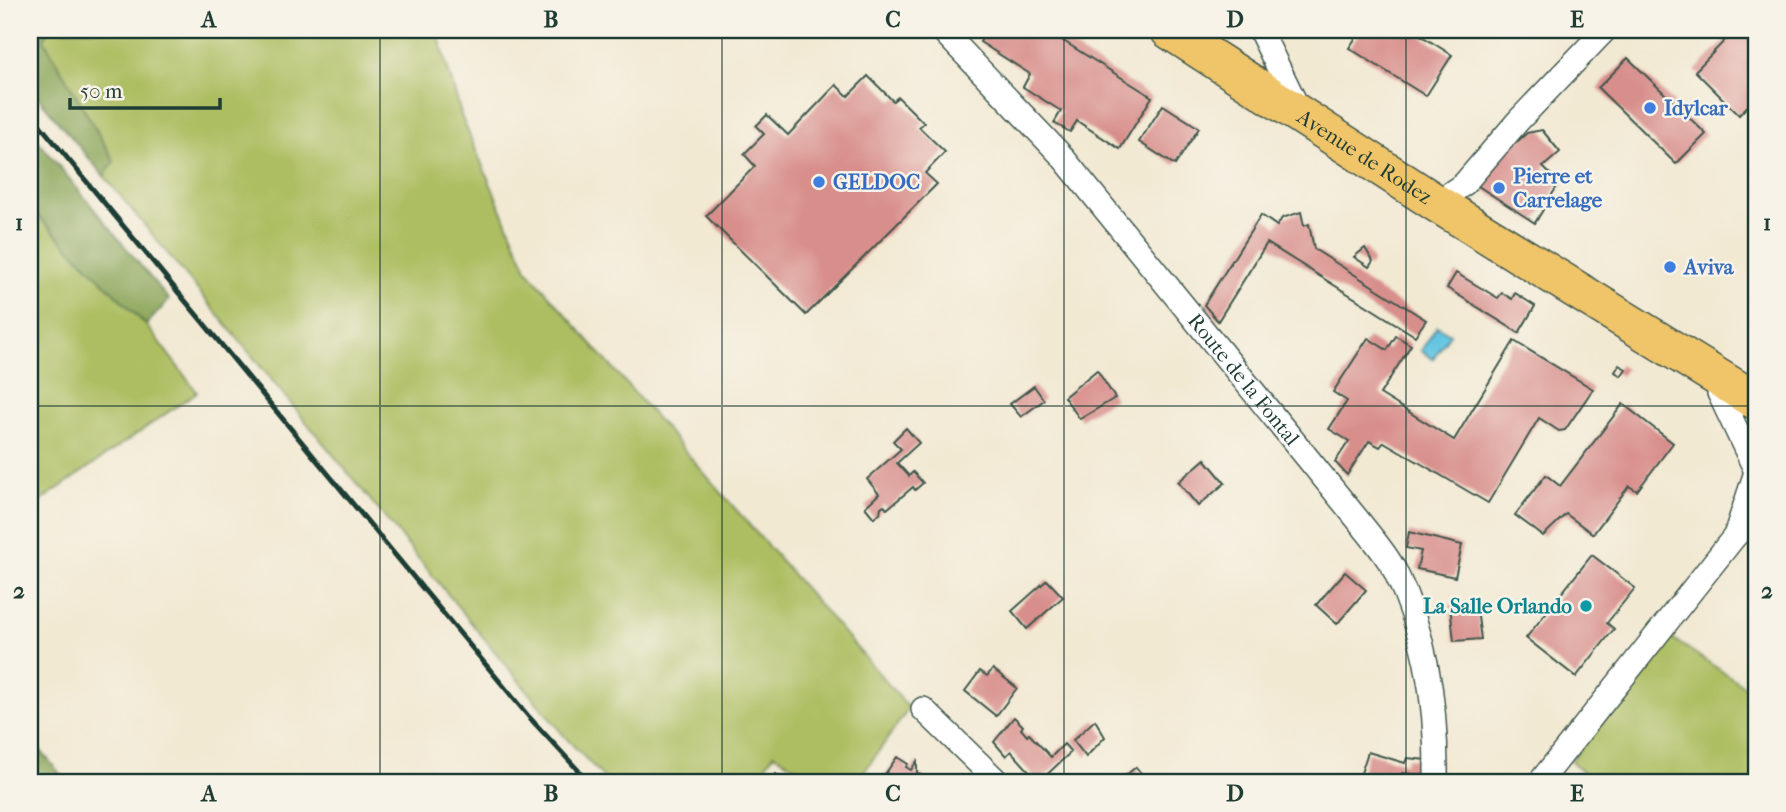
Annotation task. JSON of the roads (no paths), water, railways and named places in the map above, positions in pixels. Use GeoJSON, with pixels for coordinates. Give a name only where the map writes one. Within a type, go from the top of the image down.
{"type":"FeatureCollection","features":[{"type":"Feature","properties":{"kind":"main road","name":"Avenue de Rodez"},"geometry":{"type":"LineString","coordinates":[[1169,30],[1300,112],[1436,203],[1756,401]]}},
{"type":"Feature","properties":{"kind":"main road","name":"Avenue de Rodez"},"geometry":{"type":"LineString","coordinates":[[1561,281],[1756,419]]}},
{"type":"Feature","properties":{"kind":"street","name":"Route de la Fontal"},"geometry":{"type":"LineString","coordinates":[[942,30],[1060,153],[1342,500],[1395,571],[1420,633],[1437,723],[1436,782]]}},
{"type":"Feature","properties":{"kind":"street"},"geometry":{"type":"LineString","coordinates":[[1260,30],[1300,112]]}},
{"type":"Feature","properties":{"kind":"street"},"geometry":{"type":"LineString","coordinates":[[1436,203],[1464,184],[1518,121],[1605,30]]}},
{"type":"Feature","properties":{"kind":"street"},"geometry":{"type":"LineString","coordinates":[[1719,393],[1756,472],[1735,536]]}},
{"type":"Feature","properties":{"kind":"street"},"geometry":{"type":"LineString","coordinates":[[1540,782],[1735,536],[1756,514]]}},
{"type":"Feature","properties":{"kind":"street"},"geometry":{"type":"LineString","coordinates":[[923,709],[998,782]]}},
{"type":"Feature","properties":{"kind":"water"},"geometry":{"type":"Polygon","coordinates":[[[1437,326],[1450,334],[1433,359],[1421,351],[1437,326]]]}},
{"type":"Feature","properties":{"kind":"waterway"},"geometry":{"type":"LineString","coordinates":[[30,769],[47,782]]}},
{"type":"Feature","properties":{"kind":"railway"},"geometry":{"type":"LineString","coordinates":[[30,113],[529,717],[589,782]]}},
{"type":"Feature","properties":{"kind":"place","name":"Idylcar"},"geometry":{"type":"Point","coordinates":[1650,108]}},
{"type":"Feature","properties":{"kind":"place","name":"GELDOC"},"geometry":{"type":"Point","coordinates":[819,182]}},
{"type":"Feature","properties":{"kind":"place","name":"Pierre et Carrelage"},"geometry":{"type":"Point","coordinates":[1499,188]}},
{"type":"Feature","properties":{"kind":"place","name":"Aviva"},"geometry":{"type":"Point","coordinates":[1670,267]}},
{"type":"Feature","properties":{"kind":"place","name":"La Salle Orlando"},"geometry":{"type":"Point","coordinates":[1586,606]}}]}
